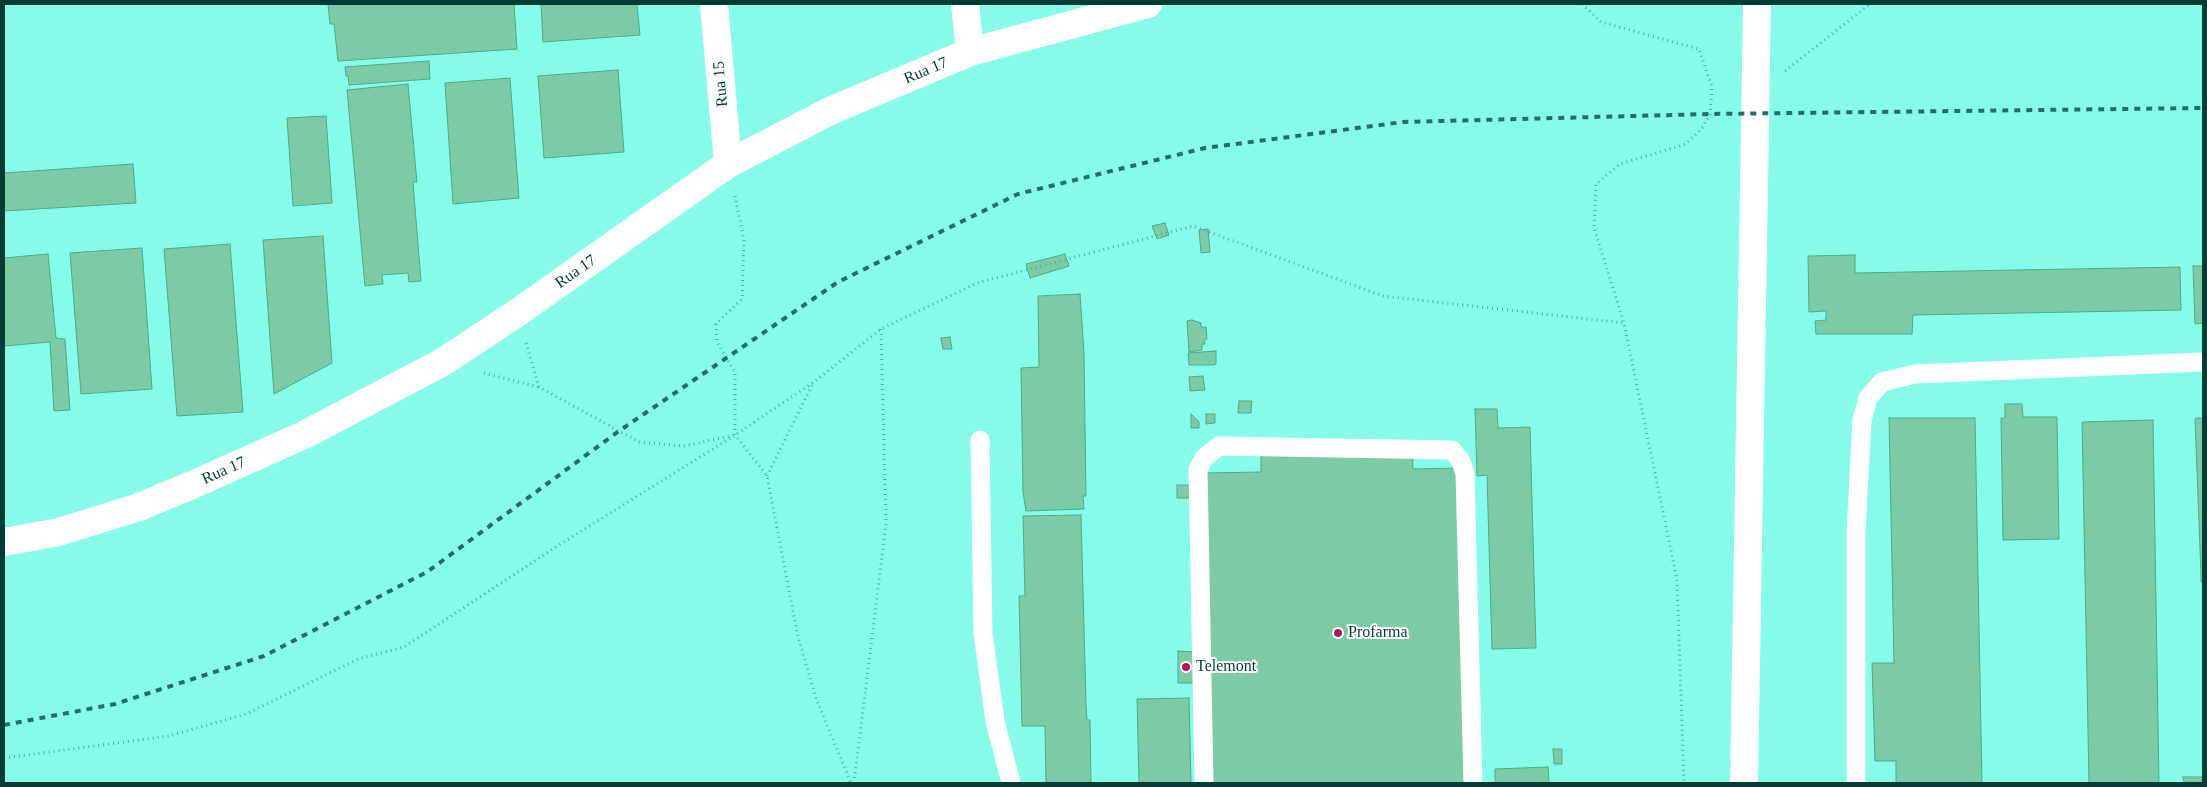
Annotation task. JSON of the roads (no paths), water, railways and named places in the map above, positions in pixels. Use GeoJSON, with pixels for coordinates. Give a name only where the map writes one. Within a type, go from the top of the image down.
{"type":"FeatureCollection","features":[{"type":"Feature","properties":{"kind":"street","name":"Rua 15"},"geometry":{"type":"LineString","coordinates":[[714,4],[728,164]]}},
{"type":"Feature","properties":{"kind":"street"},"geometry":{"type":"LineString","coordinates":[[965,4],[970,52]]}},
{"type":"Feature","properties":{"kind":"street","name":"Rua 17"},"geometry":{"type":"LineString","coordinates":[[4,542],[59,532],[138,507],[192,486],[304,435],[443,362],[517,313],[728,164],[830,111],[970,52],[1148,4]]}},
{"type":"Feature","properties":{"kind":"street"},"geometry":{"type":"LineString","coordinates":[[1744,783],[1757,4]]}},
{"type":"Feature","properties":{"kind":"lane"},"geometry":{"type":"LineString","coordinates":[[1856,783],[1856,533],[1862,420],[1868,398],[1882,382],[1914,374],[2203,362]]}},
{"type":"Feature","properties":{"kind":"lane"},"geometry":{"type":"LineString","coordinates":[[980,440],[983,633],[995,721],[1011,783]]}},
{"type":"Feature","properties":{"kind":"lane"},"geometry":{"type":"LineString","coordinates":[[1204,783],[1198,469],[1204,458],[1219,446],[1452,450],[1461,461],[1465,474],[1473,783]]}},
{"type":"Feature","properties":{"kind":"railway"},"geometry":{"type":"LineString","coordinates":[[4,725],[115,704],[264,656],[427,572],[619,431],[838,282],[1018,194],[1205,148],[1403,122],[1710,114],[2203,108]]}},
{"type":"Feature","properties":{"kind":"place","name":"Profarma"},"geometry":{"type":"Point","coordinates":[1338,633]}},
{"type":"Feature","properties":{"kind":"place","name":"Telemont"},"geometry":{"type":"Point","coordinates":[1186,667]}}]}
